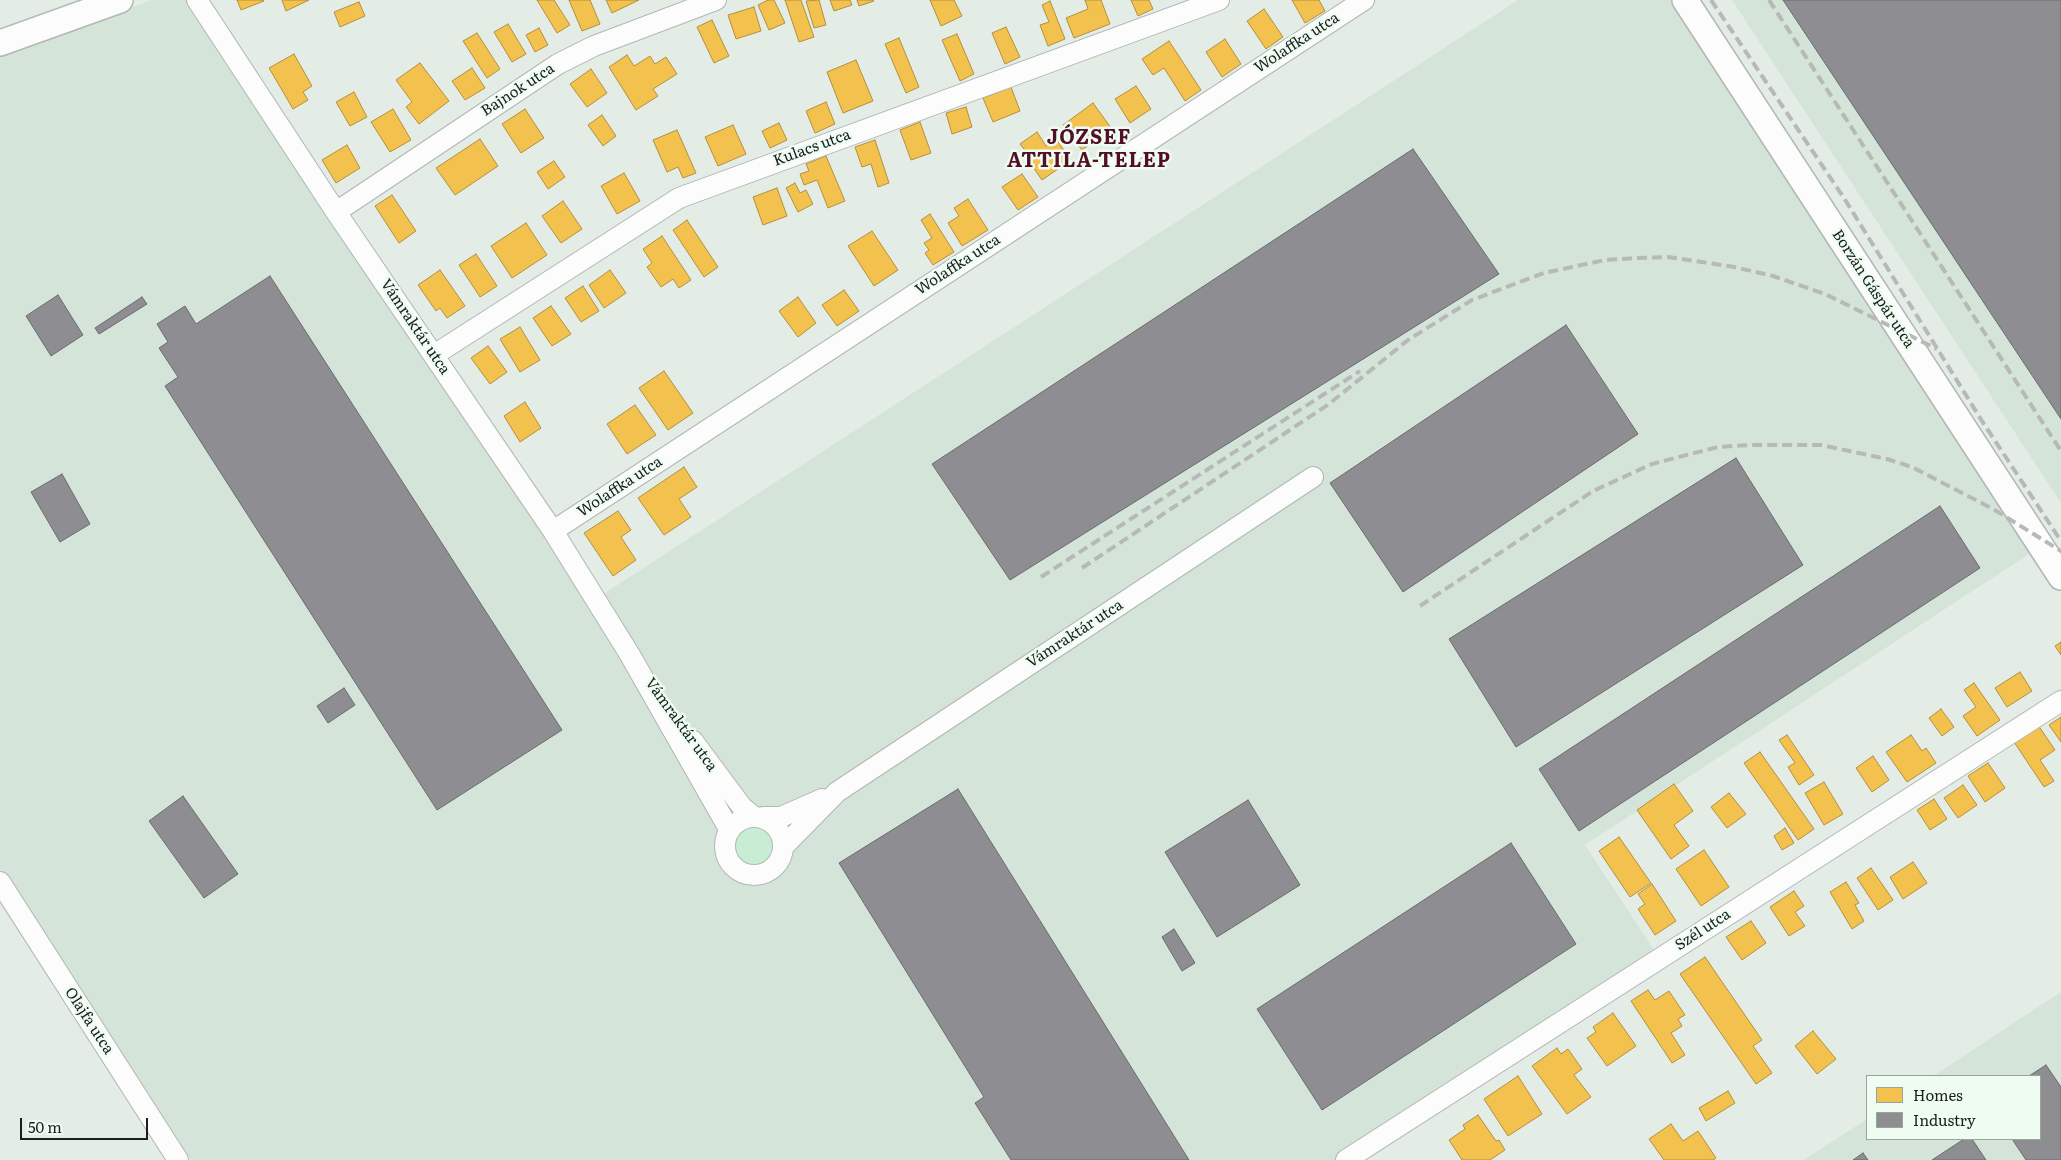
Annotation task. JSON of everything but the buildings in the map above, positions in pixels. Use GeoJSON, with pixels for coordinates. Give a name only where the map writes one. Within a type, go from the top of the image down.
{"type":"FeatureCollection","features":[{"type":"Feature","properties":{"kind":"street"},"geometry":{"type":"LineString","coordinates":[[0,43],[120,0]]}},
{"type":"Feature","properties":{"kind":"street","name":"Vámraktár utca"},"geometry":{"type":"LineString","coordinates":[[198,0],[336,212],[553,531],[630,655],[729,829]]}},
{"type":"Feature","properties":{"kind":"street","name":"Bajnok utca"},"geometry":{"type":"LineString","coordinates":[[336,212],[558,64],[594,46],[716,0]]}},
{"type":"Feature","properties":{"kind":"street","name":"Kulacs utca"},"geometry":{"type":"LineString","coordinates":[[434,355],[679,198],[1219,0]]}},
{"type":"Feature","properties":{"kind":"street","name":"Wolaffka utca"},"geometry":{"type":"LineString","coordinates":[[553,531],[1364,0]]}},
{"type":"Feature","properties":{"kind":"street","name":"Borzán Gáspár utca"},"geometry":{"type":"LineString","coordinates":[[1685,0],[2061,577]]}},
{"type":"Feature","properties":{"kind":"street","name":"Vámraktár utca"},"geometry":{"type":"LineString","coordinates":[[630,655],[742,807],[758,816],[782,817],[837,792],[1313,477]]}},
{"type":"Feature","properties":{"kind":"street","name":"Szél utca"},"geometry":{"type":"LineString","coordinates":[[1346,1160],[2061,700]]}},
{"type":"Feature","properties":{"kind":"street","name":"Vámraktár utca"},"geometry":{"type":"LineString","coordinates":[[784,846],[837,792]]}},
{"type":"Feature","properties":{"kind":"street"},"geometry":{"type":"LineString","coordinates":[[758,816],[774,823],[781,834],[784,846],[781,858],[775,866],[758,875],[748,875],[731,865],[726,857],[724,848],[729,829],[735,822],[758,816]]}},
{"type":"Feature","properties":{"kind":"street","name":"Olajfa utca"},"geometry":{"type":"LineString","coordinates":[[0,882],[178,1160]]}},
{"type":"Feature","properties":{"kind":"shaded area"},"geometry":{"type":"Polygon","coordinates":[[[152,0],[191,0],[591,602],[1518,0],[1672,0],[2032,552],[1585,845],[1656,953],[1336,1160],[191,1160],[0,869],[0,56],[152,0]]]}},
{"type":"Feature","properties":{"kind":"shaded area"},"geometry":{"type":"Polygon","coordinates":[[[1732,0],[2061,0],[2061,503],[2038,468],[1732,0]]]}},
{"type":"Feature","properties":{"kind":"shaded area"},"geometry":{"type":"Polygon","coordinates":[[[2061,992],[2061,1160],[1804,1160],[1866,1120],[1866,1140],[2041,1140],[2041,1075],[1935,1075],[2061,992]]]}},
{"type":"Feature","properties":{"kind":"green space"},"geometry":{"type":"Polygon","coordinates":[[[757,826],[764,829],[770,835],[773,846],[772,854],[764,863],[757,866],[749,866],[742,863],[734,854],[733,842],[736,835],[745,827],[757,826]]]}},
{"type":"Feature","properties":{"kind":"railway"},"geometry":{"type":"LineString","coordinates":[[1711,0],[1844,198],[1982,421],[2061,541]]}},
{"type":"Feature","properties":{"kind":"railway"},"geometry":{"type":"LineString","coordinates":[[1769,0],[2061,451]]}},
{"type":"Feature","properties":{"kind":"railway"},"geometry":{"type":"LineString","coordinates":[[1082,568],[1329,404],[1408,340],[1472,300],[1544,273],[1605,260],[1668,257],[1734,267],[1773,276],[1825,294],[1937,349]]}},
{"type":"Feature","properties":{"kind":"railway"},"geometry":{"type":"LineString","coordinates":[[1041,577],[1360,371]]}},
{"type":"Feature","properties":{"kind":"railway"},"geometry":{"type":"LineString","coordinates":[[1420,606],[1593,491],[1652,464],[1718,447],[1821,445],[1887,459],[1912,467],[1993,509],[2061,551]]}},
{"type":"Feature","properties":{"kind":"district","name":"JÓZSEF ATTILA-TELEP"},"geometry":{"type":"Point","coordinates":[1089,150]}}]}
